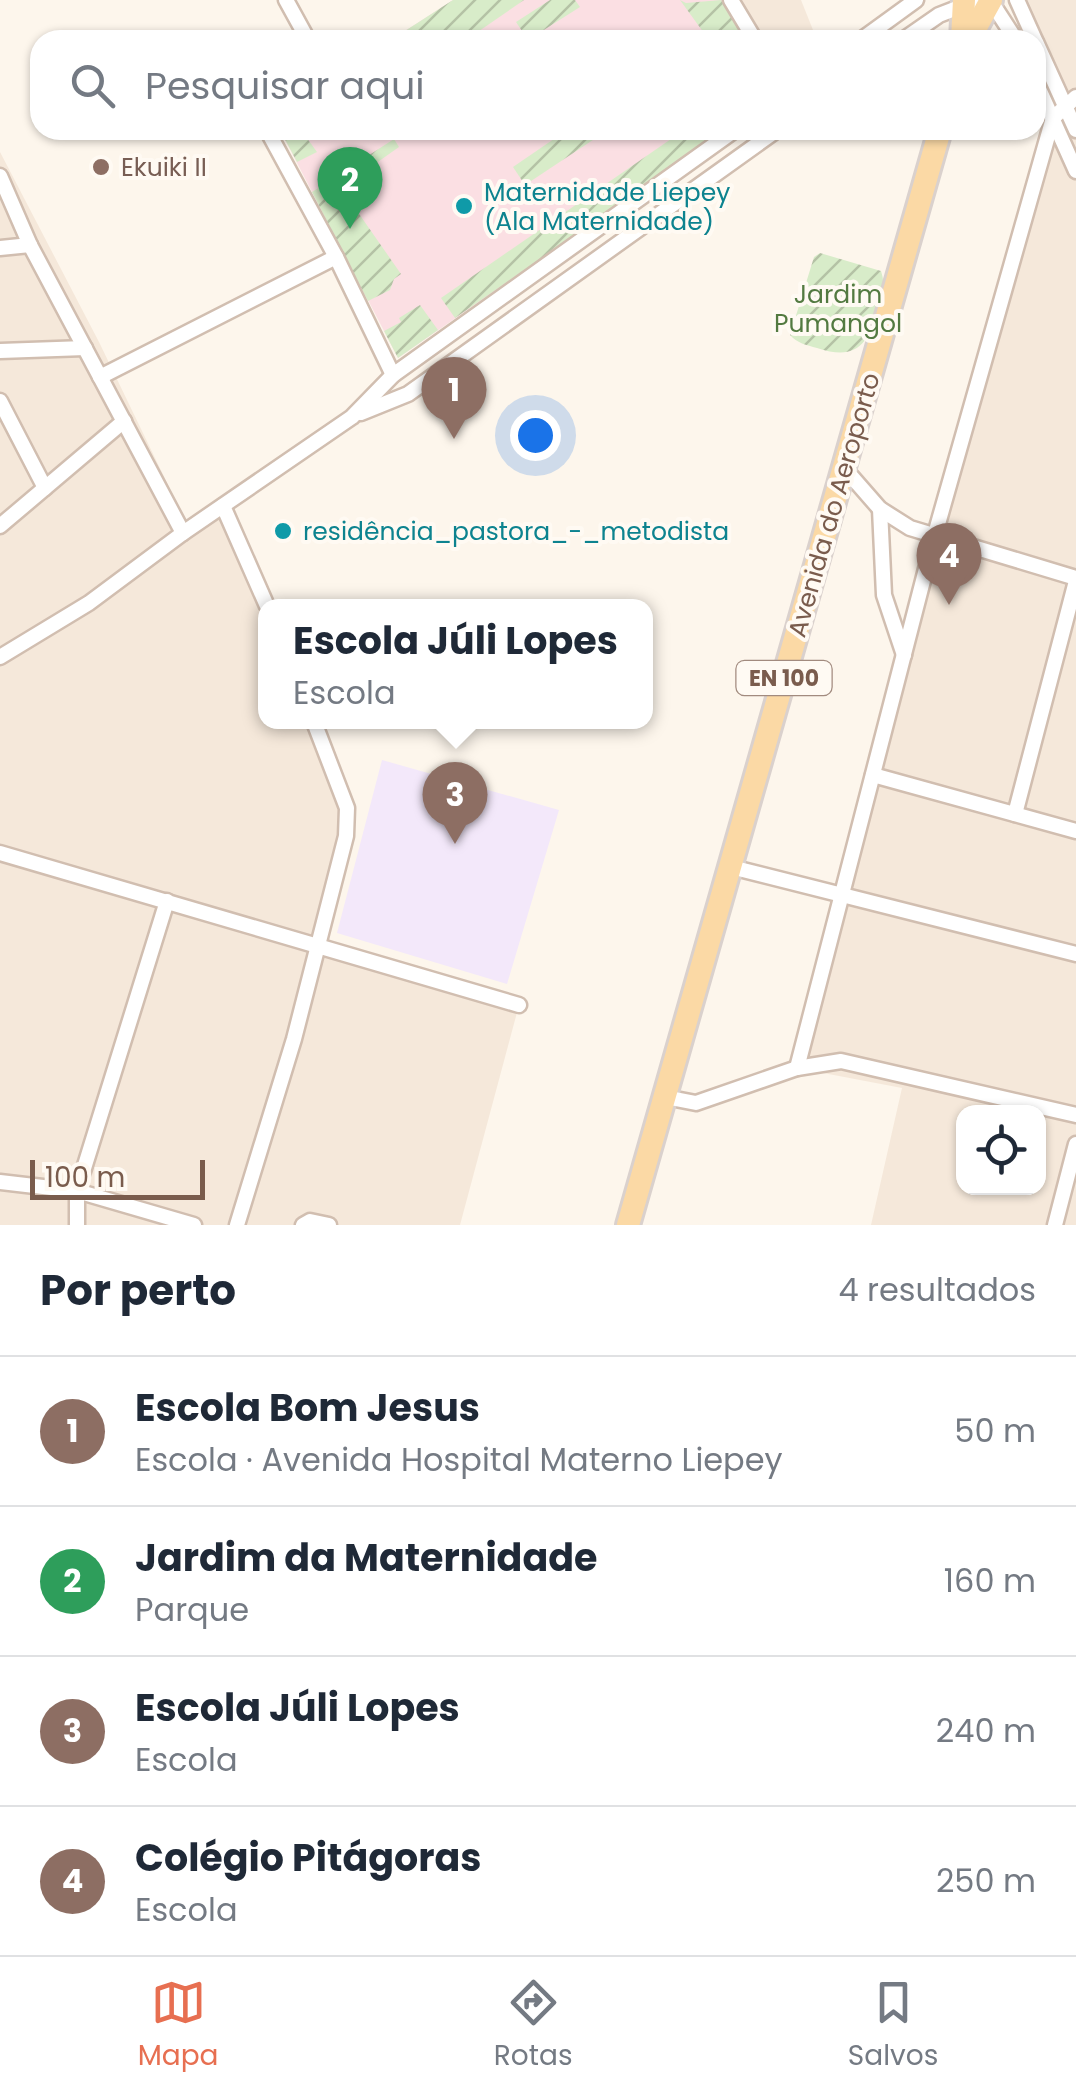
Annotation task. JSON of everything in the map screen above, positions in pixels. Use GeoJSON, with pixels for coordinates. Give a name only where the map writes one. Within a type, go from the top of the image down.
{"type":"FeatureCollection","features":[{"type":"Feature","properties":{"kind":"main road"},"geometry":{"type":"LineString","coordinates":[[972,30],[990,0]]}},
{"type":"Feature","properties":{"kind":"main road"},"geometry":{"type":"LineString","coordinates":[[967,30],[969,2]]}},
{"type":"Feature","properties":{"kind":"main road","name":"Avenida do Aeroporto"},"geometry":{"type":"LineString","coordinates":[[628,1225],[937,140]]}},
{"type":"Feature","properties":{"kind":"street"},"geometry":{"type":"LineString","coordinates":[[286,0],[302,30]]}},
{"type":"Feature","properties":{"kind":"street"},"geometry":{"type":"LineString","coordinates":[[731,0],[748,30]]}},
{"type":"Feature","properties":{"kind":"street"},"geometry":{"type":"LineString","coordinates":[[875,30],[916,0]]}},
{"type":"Feature","properties":{"kind":"street"},"geometry":{"type":"LineString","coordinates":[[990,0],[1010,30]]}},
{"type":"Feature","properties":{"kind":"street"},"geometry":{"type":"LineString","coordinates":[[1017,0],[1031,30]]}},
{"type":"Feature","properties":{"kind":"street"},"geometry":{"type":"LineString","coordinates":[[917,30],[969,2]]}},
{"type":"Feature","properties":{"kind":"street"},"geometry":{"type":"LineString","coordinates":[[1046,58],[1071,102],[1076,130]]}},
{"type":"Feature","properties":{"kind":"street"},"geometry":{"type":"LineString","coordinates":[[797,1068],[934,538],[1053,118],[1071,102]]}},
{"type":"Feature","properties":{"kind":"street"},"geometry":{"type":"LineString","coordinates":[[1046,103],[1076,172]]}},
{"type":"Feature","properties":{"kind":"street"},"geometry":{"type":"LineString","coordinates":[[272,140],[393,374]]}},
{"type":"Feature","properties":{"kind":"street"},"geometry":{"type":"LineString","coordinates":[[0,657],[89,603],[352,416],[393,374],[720,140],[734,161]]}},
{"type":"Feature","properties":{"kind":"street"},"geometry":{"type":"LineString","coordinates":[[352,416],[408,394],[763,140]]}},
{"type":"Feature","properties":{"kind":"street"},"geometry":{"type":"LineString","coordinates":[[0,176],[30,245],[183,533]]}},
{"type":"Feature","properties":{"kind":"street"},"geometry":{"type":"LineString","coordinates":[[0,248],[30,245]]}},
{"type":"Feature","properties":{"kind":"street"},"geometry":{"type":"LineString","coordinates":[[100,377],[336,257]]}},
{"type":"Feature","properties":{"kind":"street"},"geometry":{"type":"LineString","coordinates":[[0,351],[85,348]]}},
{"type":"Feature","properties":{"kind":"street"},"geometry":{"type":"LineString","coordinates":[[0,400],[46,488]]}},
{"type":"Feature","properties":{"kind":"street"},"geometry":{"type":"LineString","coordinates":[[0,526],[124,422]]}},
{"type":"Feature","properties":{"kind":"street"},"geometry":{"type":"LineString","coordinates":[[845,469],[880,509],[910,528],[1076,579],[1015,814]]}},
{"type":"Feature","properties":{"kind":"street"},"geometry":{"type":"LineString","coordinates":[[222,506],[264,599]]}},
{"type":"Feature","properties":{"kind":"street"},"geometry":{"type":"LineString","coordinates":[[880,509],[884,595],[904,655]]}},
{"type":"Feature","properties":{"kind":"street"},"geometry":{"type":"LineString","coordinates":[[237,1225],[294,1039],[346,836],[348,808],[317,729]]}},
{"type":"Feature","properties":{"kind":"street"},"geometry":{"type":"LineString","coordinates":[[873,775],[1076,831]]}},
{"type":"Feature","properties":{"kind":"street"},"geometry":{"type":"LineString","coordinates":[[0,853],[519,1004]]}},
{"type":"Feature","properties":{"kind":"street"},"geometry":{"type":"LineString","coordinates":[[731,867],[1076,954]]}},
{"type":"Feature","properties":{"kind":"street"},"geometry":{"type":"LineString","coordinates":[[76,1225],[76,1192],[167,901]]}},
{"type":"Feature","properties":{"kind":"street"},"geometry":{"type":"LineString","coordinates":[[666,1098],[696,1103],[797,1068],[841,1060],[1076,1115]]}},
{"type":"Feature","properties":{"kind":"street"},"geometry":{"type":"LineString","coordinates":[[1056,1225],[1076,1144]]}},
{"type":"Feature","properties":{"kind":"street"},"geometry":{"type":"LineString","coordinates":[[0,1182],[76,1192],[194,1225]]}},
{"type":"Feature","properties":{"kind":"street"},"geometry":{"type":"LineString","coordinates":[[303,1225],[310,1221],[329,1225]]}},
{"type":"Feature","properties":{"kind":"shaded area"},"geometry":{"type":"Polygon","coordinates":[[[453,0],[723,0],[740,30],[406,30],[453,0]]]}},
{"type":"Feature","properties":{"kind":"shaded area"},"geometry":{"type":"Polygon","coordinates":[[[730,0],[801,0],[813,30],[748,30],[730,0]]]}},
{"type":"Feature","properties":{"kind":"shaded area"},"geometry":{"type":"Polygon","coordinates":[[[1021,0],[1076,0],[1076,1225],[871,1225],[902,1088],[797,1068],[1053,118],[1066,107],[1046,59],[1046,30],[1034,30],[1021,0]]]}},
{"type":"Feature","properties":{"kind":"shaded area"},"geometry":{"type":"Polygon","coordinates":[[[285,140],[713,140],[398,358],[285,140]]]}},
{"type":"Feature","properties":{"kind":"shaded area"},"geometry":{"type":"Polygon","coordinates":[[[0,152],[99,342],[185,520],[223,506],[262,599],[258,599],[258,729],[317,729],[347,808],[320,944],[519,1005],[460,1225],[0,1225],[0,152]]]}},
{"type":"Feature","properties":{"kind":"shaded area"},"geometry":{"type":"Polygon","coordinates":[[[382,760],[559,810],[507,984],[337,933],[382,760]]]}},
{"type":"Feature","properties":{"kind":"green space"},"geometry":{"type":"Polygon","coordinates":[[[453,0],[524,0],[480,30],[406,30],[453,0]]]}},
{"type":"Feature","properties":{"kind":"green space"},"geometry":{"type":"Polygon","coordinates":[[[550,0],[575,0],[580,7],[544,30],[521,30],[516,22],[550,0]]]}},
{"type":"Feature","properties":{"kind":"green space"},"geometry":{"type":"Polygon","coordinates":[[[680,0],[721,0],[739,30],[702,30],[680,0]]]}},
{"type":"Feature","properties":{"kind":"green space"},"geometry":{"type":"Polygon","coordinates":[[[285,140],[308,140],[317,152],[297,162],[285,140]]]}},
{"type":"Feature","properties":{"kind":"green space"},"geometry":{"type":"Polygon","coordinates":[[[395,140],[399,147],[341,188],[401,274],[390,290],[368,301],[312,192],[395,140]]]}},
{"type":"Feature","properties":{"kind":"green space"},"geometry":{"type":"Polygon","coordinates":[[[552,140],[593,140],[525,185],[513,167],[552,140]]]}},
{"type":"Feature","properties":{"kind":"green space"},"geometry":{"type":"Polygon","coordinates":[[[670,140],[709,142],[455,318],[441,298],[670,140]]]}},
{"type":"Feature","properties":{"kind":"green space","name":"Jardim Pumangol"},"geometry":{"type":"Polygon","coordinates":[[[820,253],[881,271],[883,291],[870,333],[851,351],[830,352],[790,335],[814,257],[820,253]]]}},
{"type":"Feature","properties":{"kind":"green space"},"geometry":{"type":"Polygon","coordinates":[[[420,305],[438,330],[398,358],[384,331],[420,305]]]}},
{"type":"Feature","properties":{"kind":"place","name":"Ekuiki II"},"geometry":{"type":"Point","coordinates":[101,167]}},
{"type":"Feature","properties":{"kind":"place","name":"Maternidade Liepey (Ala Maternidade)"},"geometry":{"type":"Point","coordinates":[464,206]}},
{"type":"Feature","properties":{"kind":"place","name":"Jardim da Maternidade"},"geometry":{"type":"Point","coordinates":[350,229]}},
{"type":"Feature","properties":{"kind":"place","name":"Escola Bom Jesus"},"geometry":{"type":"Point","coordinates":[454,439]}},
{"type":"Feature","properties":{"kind":"place","name":"residência_pastora_-_metodista"},"geometry":{"type":"Point","coordinates":[283,531]}},
{"type":"Feature","properties":{"kind":"place","name":"Colégio Pitágoras"},"geometry":{"type":"Point","coordinates":[949,605]}},
{"type":"Feature","properties":{"kind":"place","name":"Escola Júli Lopes"},"geometry":{"type":"Point","coordinates":[455,844]}}]}
